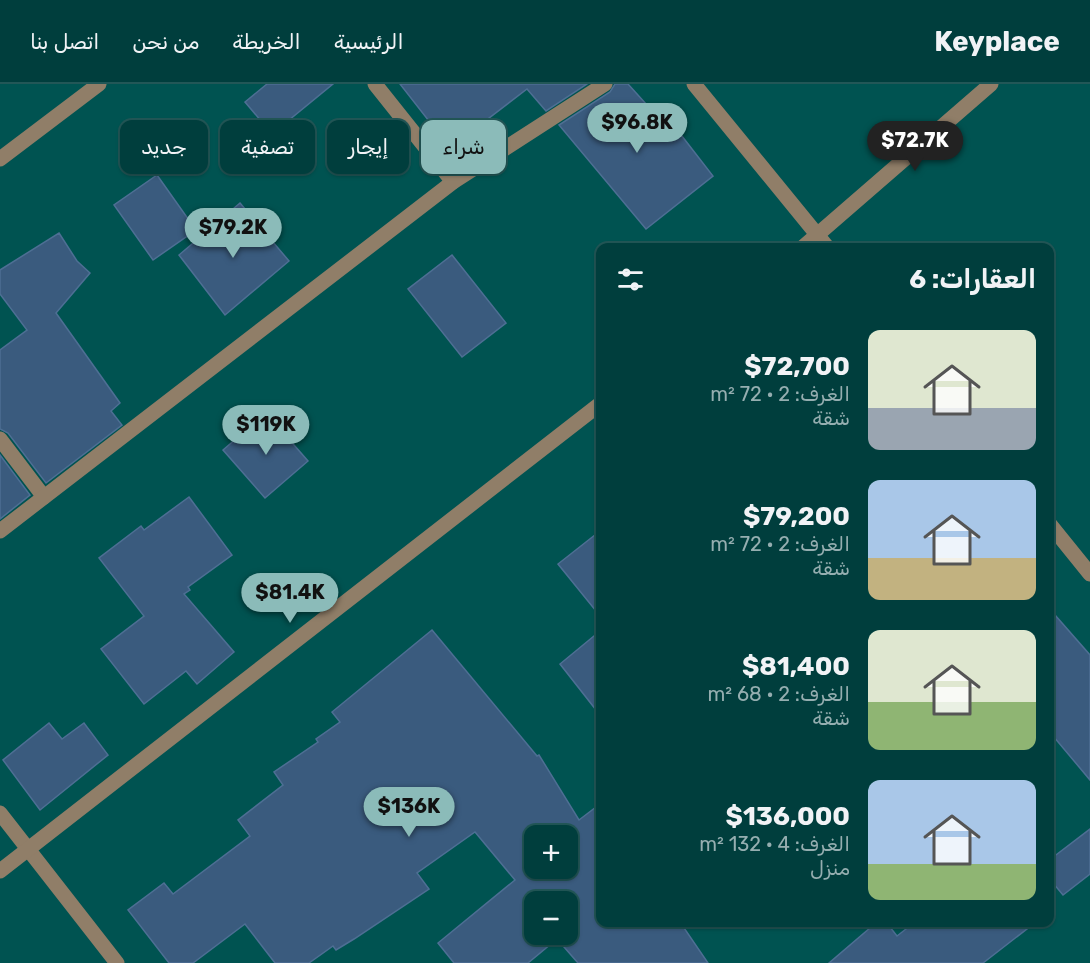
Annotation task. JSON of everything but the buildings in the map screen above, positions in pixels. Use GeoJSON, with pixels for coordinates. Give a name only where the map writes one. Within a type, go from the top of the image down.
{"type":"FeatureCollection","features":[{"type":"Feature","properties":{"kind":"street"},"geometry":{"type":"LineString","coordinates":[[0,159],[99,84]]}},
{"type":"Feature","properties":{"kind":"street"},"geometry":{"type":"LineString","coordinates":[[375,84],[453,182]]}},
{"type":"Feature","properties":{"kind":"street"},"geometry":{"type":"LineString","coordinates":[[0,531],[453,182],[605,84]]}},
{"type":"Feature","properties":{"kind":"street"},"geometry":{"type":"LineString","coordinates":[[694,84],[824,243]]}},
{"type":"Feature","properties":{"kind":"street"},"geometry":{"type":"LineString","coordinates":[[808,243],[991,84]]}},
{"type":"Feature","properties":{"kind":"street"},"geometry":{"type":"LineString","coordinates":[[0,871],[596,407]]}},
{"type":"Feature","properties":{"kind":"street"},"geometry":{"type":"LineString","coordinates":[[0,439],[44,497]]}},
{"type":"Feature","properties":{"kind":"street"},"geometry":{"type":"LineString","coordinates":[[1054,529],[1090,574]]}},
{"type":"Feature","properties":{"kind":"street"},"geometry":{"type":"LineString","coordinates":[[0,813],[117,963]]}}]}
